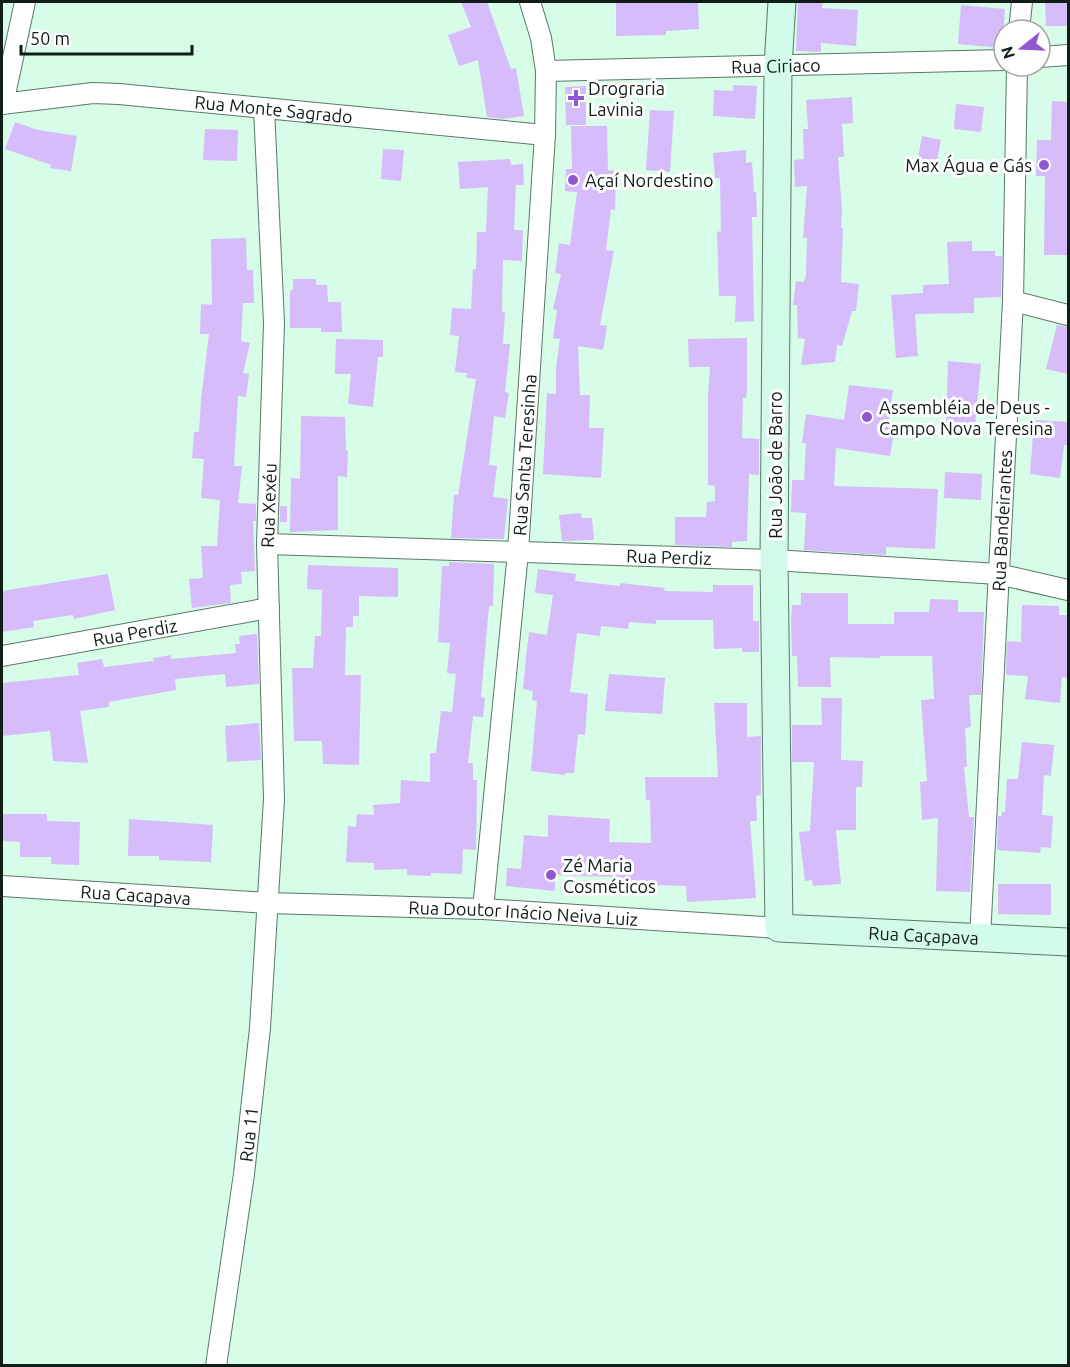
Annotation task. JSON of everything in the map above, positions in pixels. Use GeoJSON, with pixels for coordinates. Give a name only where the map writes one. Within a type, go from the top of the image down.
{"type":"FeatureCollection","features":[{"type":"Feature","properties":{"kind":"street"},"geometry":{"type":"LineString","coordinates":[[2,104],[25,2]]}},
{"type":"Feature","properties":{"kind":"street","name":"Rua Santa Teresinha"},"geometry":{"type":"LineString","coordinates":[[483,909],[518,552],[545,135],[546,71],[541,39],[530,2]]}},
{"type":"Feature","properties":{"kind":"street","name":"Rua João de Barro"},"geometry":{"type":"LineString","coordinates":[[779,928],[774,560],[778,66],[782,2]]}},
{"type":"Feature","properties":{"kind":"street"},"geometry":{"type":"LineString","coordinates":[[1020,18],[1022,2]]}},
{"type":"Feature","properties":{"kind":"street"},"geometry":{"type":"LineString","coordinates":[[1052,56],[1068,55]]}},
{"type":"Feature","properties":{"kind":"street","name":"Rua Ciriaco"},"geometry":{"type":"LineString","coordinates":[[546,71],[992,60]]}},
{"type":"Feature","properties":{"kind":"street","name":"Rua Bandeirantes"},"geometry":{"type":"LineString","coordinates":[[980,938],[1013,301],[1017,78]]}},
{"type":"Feature","properties":{"kind":"street","name":"Rua Monte Sagrado"},"geometry":{"type":"LineString","coordinates":[[2,104],[93,93],[166,97],[545,135]]}},
{"type":"Feature","properties":{"kind":"street","name":"Rua Xexéu"},"geometry":{"type":"LineString","coordinates":[[264,108],[274,323],[267,544],[274,799],[268,903]]}},
{"type":"Feature","properties":{"kind":"street"},"geometry":{"type":"LineString","coordinates":[[1013,301],[1068,315]]}},
{"type":"Feature","properties":{"kind":"street","name":"Rua Perdiz"},"geometry":{"type":"LineString","coordinates":[[267,544],[774,560],[998,574],[1068,590]]}},
{"type":"Feature","properties":{"kind":"street","name":"Rua Perdiz"},"geometry":{"type":"LineString","coordinates":[[2,656],[269,608]]}},
{"type":"Feature","properties":{"kind":"street","name":"Rua Cacapava"},"geometry":{"type":"LineString","coordinates":[[2,886],[268,903]]}},
{"type":"Feature","properties":{"kind":"street","name":"Rua Doutor Inácio Neiva Luiz"},"geometry":{"type":"LineString","coordinates":[[268,903],[483,909],[779,928]]}},
{"type":"Feature","properties":{"kind":"street","name":"Rua 11"},"geometry":{"type":"LineString","coordinates":[[216,1365],[244,1174],[260,1028],[268,903]]}},
{"type":"Feature","properties":{"kind":"street","name":"Rua Caçapava"},"geometry":{"type":"LineString","coordinates":[[779,928],[1068,942]]}},
{"type":"Feature","properties":{"kind":"building"},"geometry":{"type":"Polygon","coordinates":[[[461,2],[487,2],[511,69],[516,68],[524,116],[503,119],[487,117],[478,60],[459,66],[448,35],[471,27],[461,2]]]}},
{"type":"Feature","properties":{"kind":"building"},"geometry":{"type":"Polygon","coordinates":[[[698,2],[699,29],[666,31],[666,35],[616,36],[616,3],[698,2]]]}},
{"type":"Feature","properties":{"kind":"building"},"geometry":{"type":"Polygon","coordinates":[[[798,2],[823,2],[822,8],[858,10],[856,46],[821,43],[821,52],[796,51],[798,2]]]}},
{"type":"Feature","properties":{"kind":"building"},"geometry":{"type":"Polygon","coordinates":[[[1045,2],[1068,2],[1068,26],[1052,26],[1052,18],[1046,18],[1045,2]]]}},
{"type":"Feature","properties":{"kind":"building"},"geometry":{"type":"Polygon","coordinates":[[[961,5],[1005,9],[1004,18],[992,18],[992,47],[958,44],[961,5]]]}},
{"type":"Feature","properties":{"kind":"building"},"geometry":{"type":"Polygon","coordinates":[[[733,85],[757,86],[755,119],[713,116],[714,90],[733,91],[733,85]]]}},
{"type":"Feature","properties":{"kind":"building","name":"Drograria Lavinia"},"geometry":{"type":"Polygon","coordinates":[[[586,86],[586,125],[566,125],[565,87],[586,86]]]}},
{"type":"Feature","properties":{"kind":"building"},"geometry":{"type":"Polygon","coordinates":[[[852,97],[853,123],[842,124],[844,157],[838,157],[841,228],[843,228],[841,282],[859,284],[856,311],[852,311],[842,346],[837,345],[835,362],[801,365],[805,339],[798,338],[797,305],[793,305],[796,281],[804,282],[806,275],[807,238],[803,238],[807,186],[795,187],[794,160],[804,159],[803,129],[808,129],[806,100],[852,97]]]}},
{"type":"Feature","properties":{"kind":"building"},"geometry":{"type":"Polygon","coordinates":[[[1052,101],[1068,102],[1068,255],[1044,255],[1045,176],[1036,176],[1037,140],[1051,140],[1052,101]]]}},
{"type":"Feature","properties":{"kind":"building"},"geometry":{"type":"Polygon","coordinates":[[[956,104],[984,107],[981,132],[954,129],[956,104]]]}},
{"type":"Feature","properties":{"kind":"building"},"geometry":{"type":"Polygon","coordinates":[[[650,110],[674,111],[670,172],[646,170],[650,110]]]}},
{"type":"Feature","properties":{"kind":"building"},"geometry":{"type":"Polygon","coordinates":[[[15,122],[38,130],[77,136],[71,171],[50,168],[51,165],[5,149],[15,122]]]}},
{"type":"Feature","properties":{"kind":"building"},"geometry":{"type":"Polygon","coordinates":[[[571,126],[607,126],[608,170],[616,171],[615,210],[611,209],[606,250],[614,251],[600,325],[607,326],[603,350],[578,346],[580,395],[590,395],[589,428],[604,428],[601,478],[543,474],[547,393],[556,394],[556,367],[560,339],[553,338],[557,310],[553,309],[561,274],[555,273],[559,243],[570,245],[577,192],[565,191],[566,169],[572,169],[571,126]]]}},
{"type":"Feature","properties":{"kind":"building"},"geometry":{"type":"Polygon","coordinates":[[[205,129],[238,130],[237,161],[203,160],[205,129]]]}},
{"type":"Feature","properties":{"kind":"building"},"geometry":{"type":"Polygon","coordinates":[[[922,136],[941,140],[937,161],[918,158],[922,136]]]}},
{"type":"Feature","properties":{"kind":"building"},"geometry":{"type":"Polygon","coordinates":[[[383,149],[404,150],[401,181],[381,179],[383,149]]]}},
{"type":"Feature","properties":{"kind":"building"},"geometry":{"type":"Polygon","coordinates":[[[746,150],[746,163],[752,162],[754,192],[756,192],[757,217],[752,217],[754,321],[735,322],[736,296],[719,296],[717,232],[721,231],[720,178],[715,178],[713,153],[746,150]]]}},
{"type":"Feature","properties":{"kind":"building"},"geometry":{"type":"Polygon","coordinates":[[[510,159],[511,165],[523,164],[524,185],[516,185],[514,230],[523,230],[522,261],[503,260],[502,312],[505,312],[503,344],[510,344],[505,392],[509,393],[505,418],[494,416],[489,465],[497,466],[493,497],[508,499],[504,539],[451,538],[454,495],[458,495],[476,379],[466,378],[467,373],[455,372],[459,336],[450,335],[452,308],[471,309],[473,269],[476,269],[477,232],[486,232],[488,187],[460,189],[458,162],[510,159]]]}},
{"type":"Feature","properties":{"kind":"building"},"geometry":{"type":"Polygon","coordinates":[[[246,238],[247,270],[253,270],[254,303],[243,303],[241,341],[250,343],[243,373],[249,374],[246,397],[238,396],[234,466],[242,466],[238,503],[256,504],[256,521],[253,521],[255,571],[241,572],[242,584],[230,585],[231,603],[192,608],[189,579],[203,578],[201,546],[217,546],[220,500],[201,498],[204,459],[192,458],[194,432],[199,432],[209,334],[200,334],[201,304],[212,305],[211,239],[246,238]]]}},
{"type":"Feature","properties":{"kind":"building"},"geometry":{"type":"Polygon","coordinates":[[[972,241],[972,251],[995,251],[995,256],[1002,256],[1001,297],[974,298],[974,313],[915,314],[918,356],[896,358],[891,295],[923,293],[923,285],[949,284],[947,242],[972,241]]]}},
{"type":"Feature","properties":{"kind":"building"},"geometry":{"type":"Polygon","coordinates":[[[293,279],[316,279],[316,285],[327,285],[328,302],[341,302],[342,332],[321,332],[321,328],[290,328],[290,290],[293,290],[293,279]]]}},
{"type":"Feature","properties":{"kind":"building"},"geometry":{"type":"Polygon","coordinates":[[[1057,325],[1068,327],[1068,374],[1046,369],[1057,325]]]}},
{"type":"Feature","properties":{"kind":"building"},"geometry":{"type":"Polygon","coordinates":[[[747,338],[747,390],[746,398],[743,398],[742,438],[759,439],[759,475],[749,474],[747,541],[732,542],[732,547],[675,545],[675,517],[706,517],[707,502],[715,501],[715,486],[708,485],[710,367],[689,367],[688,339],[747,338]]]}},
{"type":"Feature","properties":{"kind":"building"},"geometry":{"type":"Polygon","coordinates":[[[336,339],[383,340],[383,357],[378,357],[373,407],[348,404],[351,374],[335,374],[336,339]]]}},
{"type":"Feature","properties":{"kind":"building"},"geometry":{"type":"Polygon","coordinates":[[[948,361],[981,364],[975,425],[946,424],[948,361]]]}},
{"type":"Feature","properties":{"kind":"building"},"geometry":{"type":"Polygon","coordinates":[[[849,385],[893,390],[888,426],[895,427],[890,456],[836,448],[834,486],[938,489],[935,549],[886,547],[886,555],[804,550],[806,513],[791,512],[792,480],[804,480],[806,443],[802,443],[806,414],[844,420],[849,385]]]}},
{"type":"Feature","properties":{"kind":"building"},"geometry":{"type":"Polygon","coordinates":[[[301,416],[345,417],[346,450],[348,451],[347,477],[338,476],[338,530],[290,532],[291,478],[300,479],[301,416]]]}},
{"type":"Feature","properties":{"kind":"building"},"geometry":{"type":"Polygon","coordinates":[[[1034,420],[1068,422],[1067,445],[1064,445],[1060,478],[1030,474],[1034,420]]]}},
{"type":"Feature","properties":{"kind":"building"},"geometry":{"type":"Polygon","coordinates":[[[945,472],[982,474],[981,500],[944,498],[945,472]]]}},
{"type":"Feature","properties":{"kind":"building"},"geometry":{"type":"Polygon","coordinates":[[[280,506],[287,506],[287,522],[280,522],[280,506]]]}},
{"type":"Feature","properties":{"kind":"building"},"geometry":{"type":"Polygon","coordinates":[[[581,513],[582,518],[592,518],[594,540],[562,541],[559,515],[581,513]]]}},
{"type":"Feature","properties":{"kind":"building"},"geometry":{"type":"Polygon","coordinates":[[[449,562],[494,564],[493,606],[489,606],[481,697],[485,698],[483,717],[473,716],[468,763],[473,763],[473,780],[477,780],[476,850],[463,849],[462,874],[407,875],[407,869],[374,870],[374,863],[346,862],[348,826],[356,827],[357,814],[374,815],[373,805],[400,803],[401,780],[430,782],[430,753],[436,753],[441,711],[452,712],[456,674],[447,673],[450,643],[438,642],[442,566],[449,566],[449,562]]]}},
{"type":"Feature","properties":{"kind":"building"},"geometry":{"type":"Polygon","coordinates":[[[308,565],[398,568],[398,597],[359,596],[359,616],[353,616],[353,627],[346,627],[345,675],[361,675],[359,765],[323,764],[322,741],[294,741],[292,668],[313,668],[315,636],[321,636],[322,590],[307,589],[308,565]]]}},
{"type":"Feature","properties":{"kind":"building"},"geometry":{"type":"Polygon","coordinates":[[[538,569],[576,574],[575,581],[665,588],[664,591],[713,592],[713,585],[753,585],[753,621],[759,621],[759,652],[742,652],[742,648],[714,649],[713,620],[656,620],[656,624],[629,622],[628,629],[601,626],[600,636],[577,633],[570,692],[588,694],[585,735],[578,734],[574,773],[565,773],[565,775],[531,771],[537,701],[532,700],[533,691],[523,689],[529,632],[547,635],[553,595],[535,593],[538,569]]]}},
{"type":"Feature","properties":{"kind":"building"},"geometry":{"type":"Polygon","coordinates":[[[108,574],[115,610],[74,619],[73,615],[33,621],[34,627],[2,632],[2,591],[108,574]]]}},
{"type":"Feature","properties":{"kind":"building"},"geometry":{"type":"Polygon","coordinates":[[[801,593],[848,593],[848,624],[894,624],[894,612],[929,612],[930,599],[958,600],[958,612],[984,612],[981,695],[969,695],[971,727],[965,728],[967,767],[964,767],[969,817],[974,817],[970,892],[936,891],[938,818],[922,820],[920,782],[927,781],[921,700],[934,699],[932,656],[830,657],[831,687],[798,687],[797,656],[792,656],[791,620],[792,605],[801,605],[801,593]]]}},
{"type":"Feature","properties":{"kind":"building"},"geometry":{"type":"Polygon","coordinates":[[[1022,605],[1059,606],[1059,615],[1068,615],[1068,678],[1062,677],[1060,703],[1025,699],[1028,676],[1006,675],[1007,641],[1021,642],[1022,605]]]}},
{"type":"Feature","properties":{"kind":"building"},"geometry":{"type":"Polygon","coordinates":[[[257,634],[259,684],[226,687],[225,674],[175,679],[176,690],[109,702],[109,707],[80,711],[88,763],[53,761],[50,731],[2,736],[2,683],[79,675],[77,663],[102,659],[104,667],[154,661],[153,658],[171,655],[171,659],[236,653],[235,644],[240,644],[239,636],[257,634]]]}},
{"type":"Feature","properties":{"kind":"building"},"geometry":{"type":"Polygon","coordinates":[[[609,674],[665,678],[662,714],[605,711],[609,674]]]}},
{"type":"Feature","properties":{"kind":"building"},"geometry":{"type":"Polygon","coordinates":[[[821,698],[842,698],[841,760],[863,761],[862,787],[856,787],[856,830],[836,830],[841,884],[813,886],[812,880],[805,881],[799,832],[810,831],[814,762],[792,762],[792,725],[822,725],[821,698]]]}},
{"type":"Feature","properties":{"kind":"building"},"geometry":{"type":"Polygon","coordinates":[[[714,703],[747,703],[747,737],[761,736],[761,795],[756,796],[757,821],[750,821],[756,898],[687,902],[686,886],[651,885],[651,882],[614,880],[614,877],[555,875],[555,891],[506,886],[507,868],[521,869],[524,835],[548,837],[548,815],[610,819],[609,842],[651,843],[650,800],[646,800],[645,777],[718,777],[714,703]]]}},
{"type":"Feature","properties":{"kind":"building"},"geometry":{"type":"Polygon","coordinates":[[[259,723],[261,760],[227,762],[225,726],[259,723]]]}},
{"type":"Feature","properties":{"kind":"building"},"geometry":{"type":"Polygon","coordinates":[[[1022,742],[1054,745],[1051,776],[1044,775],[1042,815],[1053,816],[1051,848],[1041,847],[1040,853],[997,850],[998,816],[1002,816],[1002,812],[1005,812],[1007,779],[1018,779],[1022,742]]]}},
{"type":"Feature","properties":{"kind":"building"},"geometry":{"type":"Polygon","coordinates":[[[2,814],[47,814],[47,821],[80,822],[79,865],[51,864],[51,857],[20,857],[20,842],[2,841],[2,814]]]}},
{"type":"Feature","properties":{"kind":"building"},"geometry":{"type":"Polygon","coordinates":[[[129,819],[213,825],[211,862],[159,860],[159,856],[128,856],[129,819]]]}},
{"type":"Feature","properties":{"kind":"building"},"geometry":{"type":"Polygon","coordinates":[[[998,884],[1051,884],[1051,915],[998,914],[998,884]]]}},
{"type":"Feature","properties":{"kind":"place","name":"Drograria Lavinia"},"geometry":{"type":"Point","coordinates":[576,98]}},
{"type":"Feature","properties":{"kind":"place","name":"Max Água e Gás"},"geometry":{"type":"Point","coordinates":[1044,165]}},
{"type":"Feature","properties":{"kind":"place","name":"Açaí Nordestino"},"geometry":{"type":"Point","coordinates":[573,180]}},
{"type":"Feature","properties":{"kind":"place","name":"Assembléia de Deus - Campo Nova Teresina"},"geometry":{"type":"Point","coordinates":[867,417]}},
{"type":"Feature","properties":{"kind":"place","name":"Zé Maria Cosméticos"},"geometry":{"type":"Point","coordinates":[551,875]}}]}
